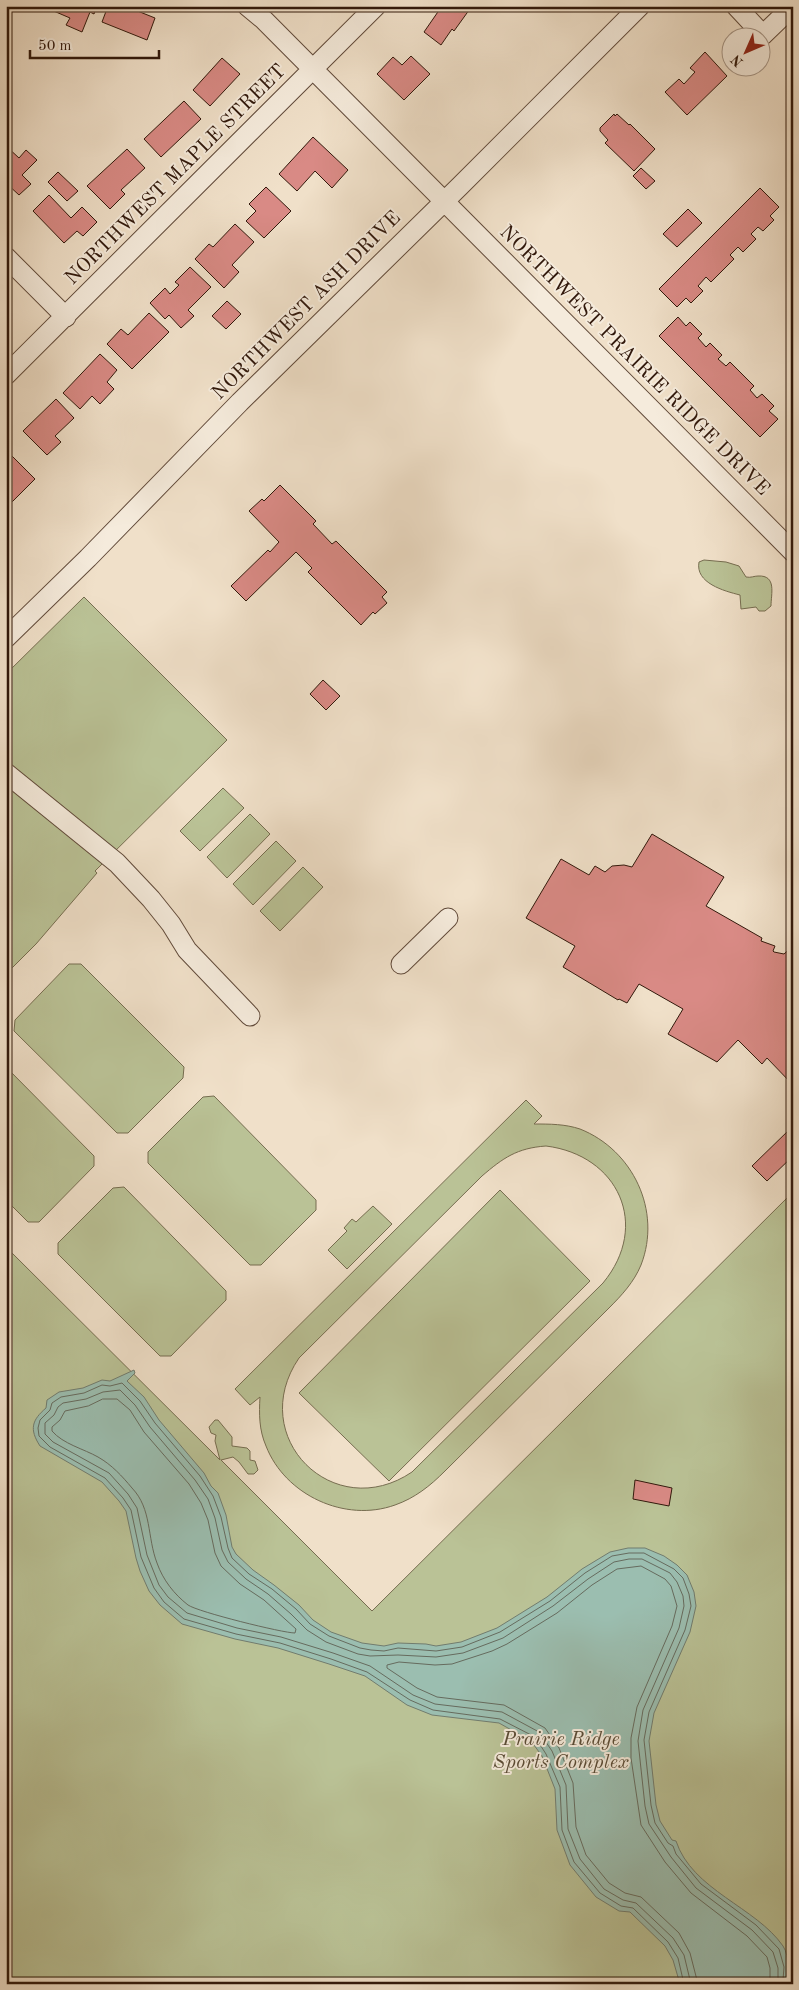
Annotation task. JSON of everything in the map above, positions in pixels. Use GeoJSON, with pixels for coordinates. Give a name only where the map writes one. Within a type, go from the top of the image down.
{"type":"FeatureCollection","features":[{"type":"Feature","properties":{"kind":"street","name":"NORTHWEST PRAIRIE RIDGE DRIVE"},"geometry":{"type":"LineString","coordinates":[[247,6],[264,20],[793,552]]}},
{"type":"Feature","properties":{"kind":"street","name":"NORTHWEST MAPLE STREET"},"geometry":{"type":"LineString","coordinates":[[6,375],[376,6]]}},
{"type":"Feature","properties":{"kind":"street","name":"NORTHWEST ASH DRIVE"},"geometry":{"type":"LineString","coordinates":[[6,638],[88,558],[240,402],[640,6]]}},
{"type":"Feature","properties":{"kind":"street"},"geometry":{"type":"LineString","coordinates":[[736,6],[763,35],[793,6]]}},
{"type":"Feature","properties":{"kind":"street"},"geometry":{"type":"LineString","coordinates":[[6,257],[66,317]]}},
{"type":"Feature","properties":{"kind":"street"},"geometry":{"type":"LineString","coordinates":[[6,773],[118,863],[151,899],[188,950],[250,1016]]}},
{"type":"Feature","properties":{"kind":"street"},"geometry":{"type":"LineString","coordinates":[[402,964],[448,918]]}},
{"type":"Feature","properties":{"kind":"green space"},"geometry":{"type":"Polygon","coordinates":[[[704,560],[726,562],[739,566],[746,577],[758,576],[768,579],[772,586],[771,606],[765,611],[759,611],[756,607],[741,609],[740,595],[712,585],[701,575],[699,562],[704,560]]]}},
{"type":"Feature","properties":{"kind":"green space"},"geometry":{"type":"Polygon","coordinates":[[[84,597],[227,740],[95,871],[97,873],[36,944],[6,974],[6,674],[84,597]]]}},
{"type":"Feature","properties":{"kind":"green space"},"geometry":{"type":"Polygon","coordinates":[[[223,788],[244,808],[200,851],[180,831],[223,788]]]}},
{"type":"Feature","properties":{"kind":"green space"},"geometry":{"type":"Polygon","coordinates":[[[250,814],[270,834],[227,878],[207,857],[250,814]]]}},
{"type":"Feature","properties":{"kind":"green space"},"geometry":{"type":"Polygon","coordinates":[[[276,841],[296,861],[253,905],[233,884],[276,841]]]}},
{"type":"Feature","properties":{"kind":"green space"},"geometry":{"type":"Polygon","coordinates":[[[303,867],[323,887],[280,931],[260,911],[303,867]]]}},
{"type":"Feature","properties":{"kind":"green space"},"geometry":{"type":"Polygon","coordinates":[[[69,964],[81,964],[184,1067],[183,1078],[128,1133],[117,1133],[14,1031],[15,1020],[69,964]]]}},
{"type":"Feature","properties":{"kind":"green space"},"geometry":{"type":"Polygon","coordinates":[[[6,1067],[94,1156],[94,1166],[39,1222],[28,1222],[6,1200],[6,1067]]]}},
{"type":"Feature","properties":{"kind":"green space"},"geometry":{"type":"Polygon","coordinates":[[[214,1096],[316,1200],[316,1210],[261,1265],[250,1265],[148,1163],[148,1152],[203,1097],[214,1096]]]}},
{"type":"Feature","properties":{"kind":"green space"},"geometry":{"type":"Polygon","coordinates":[[[526,1100],[542,1116],[534,1124],[574,1127],[599,1139],[615,1152],[628,1167],[638,1185],[645,1204],[648,1224],[647,1245],[641,1265],[631,1283],[609,1308],[445,1471],[428,1487],[409,1499],[376,1510],[356,1510],[337,1507],[319,1501],[302,1491],[287,1478],[275,1463],[266,1446],[260,1422],[260,1397],[250,1405],[235,1389],[526,1100]],[[546,1146],[536,1147],[511,1155],[497,1164],[482,1176],[299,1358],[285,1388],[283,1417],[290,1443],[306,1464],[328,1480],[354,1488],[383,1486],[412,1472],[603,1283],[617,1261],[624,1238],[625,1217],[620,1196],[608,1178],[592,1163],[571,1152],[546,1146]]]}},
{"type":"Feature","properties":{"kind":"green space"},"geometry":{"type":"Polygon","coordinates":[[[124,1187],[226,1291],[226,1300],[171,1356],[160,1356],[58,1254],[58,1243],[113,1188],[124,1187]]]}},
{"type":"Feature","properties":{"kind":"green space"},"geometry":{"type":"Polygon","coordinates":[[[500,1190],[590,1281],[389,1481],[299,1393],[500,1190]]]}},
{"type":"Feature","properties":{"kind":"green space","name":"Prairie Ridge Sports Complex"},"geometry":{"type":"Polygon","coordinates":[[[793,1192],[793,1984],[6,1984],[6,1247],[220,1460],[215,1441],[216,1435],[211,1433],[209,1427],[215,1420],[218,1420],[232,1437],[232,1446],[247,1448],[250,1451],[250,1460],[255,1461],[258,1470],[254,1474],[248,1474],[233,1457],[221,1460],[372,1611],[793,1192]]]}},
{"type":"Feature","properties":{"kind":"green space"},"geometry":{"type":"Polygon","coordinates":[[[373,1206],[392,1224],[347,1269],[328,1250],[347,1231],[344,1228],[352,1219],[356,1222],[373,1206]]]}},
{"type":"Feature","properties":{"kind":"water"},"geometry":{"type":"Polygon","coordinates":[[[134,1370],[135,1373],[127,1381],[144,1397],[159,1420],[204,1473],[211,1486],[218,1493],[226,1515],[232,1547],[236,1554],[253,1570],[299,1605],[313,1620],[331,1632],[362,1643],[384,1646],[398,1643],[436,1646],[461,1642],[497,1628],[547,1597],[582,1569],[610,1552],[628,1548],[645,1548],[664,1556],[677,1565],[687,1575],[694,1592],[696,1606],[690,1632],[654,1713],[649,1741],[656,1805],[660,1821],[672,1840],[676,1841],[684,1858],[696,1873],[757,1920],[783,1946],[787,1955],[788,1975],[791,1984],[680,1984],[673,1960],[665,1946],[630,1912],[619,1911],[596,1897],[570,1865],[557,1830],[555,1789],[542,1756],[531,1741],[499,1723],[432,1715],[407,1705],[365,1676],[278,1648],[235,1639],[182,1624],[160,1605],[149,1591],[140,1571],[126,1511],[119,1501],[102,1482],[40,1446],[33,1430],[35,1421],[46,1408],[47,1400],[59,1392],[83,1388],[102,1380],[110,1381],[134,1370]]]}},
{"type":"Feature","properties":{"kind":"building"},"geometry":{"type":"Polygon","coordinates":[[[42,6],[97,6],[94,14],[90,12],[82,32],[66,25],[70,18],[42,6]]]}},
{"type":"Feature","properties":{"kind":"building"},"geometry":{"type":"Polygon","coordinates":[[[108,6],[125,6],[155,18],[147,40],[102,22],[108,6]]]}},
{"type":"Feature","properties":{"kind":"building"},"geometry":{"type":"Polygon","coordinates":[[[442,6],[472,6],[441,45],[424,32],[442,6]]]}},
{"type":"Feature","properties":{"kind":"building"},"geometry":{"type":"Polygon","coordinates":[[[705,52],[722,71],[722,78],[725,78],[687,115],[665,92],[679,79],[684,84],[695,72],[690,68],[705,52]]]}},
{"type":"Feature","properties":{"kind":"building"},"geometry":{"type":"Polygon","coordinates":[[[411,56],[430,74],[404,100],[377,74],[393,57],[402,65],[411,56]]]}},
{"type":"Feature","properties":{"kind":"building"},"geometry":{"type":"Polygon","coordinates":[[[222,58],[240,74],[210,106],[193,90],[222,58]]]}},
{"type":"Feature","properties":{"kind":"building"},"geometry":{"type":"Polygon","coordinates":[[[184,101],[201,119],[161,157],[144,139],[184,101]]]}},
{"type":"Feature","properties":{"kind":"building"},"geometry":{"type":"Polygon","coordinates":[[[614,114],[615,116],[617,114],[630,124],[655,149],[634,171],[605,143],[608,140],[600,131],[600,128],[614,114]]]}},
{"type":"Feature","properties":{"kind":"building"},"geometry":{"type":"Polygon","coordinates":[[[313,137],[348,170],[332,188],[315,171],[297,191],[279,174],[313,137]]]}},
{"type":"Feature","properties":{"kind":"building"},"geometry":{"type":"Polygon","coordinates":[[[6,146],[19,158],[26,150],[37,160],[22,175],[31,184],[19,195],[6,183],[6,146]]]}},
{"type":"Feature","properties":{"kind":"building"},"geometry":{"type":"Polygon","coordinates":[[[127,149],[145,168],[121,190],[125,194],[110,209],[87,186],[127,149]]]}},
{"type":"Feature","properties":{"kind":"building"},"geometry":{"type":"Polygon","coordinates":[[[641,168],[655,181],[646,189],[633,176],[641,168]]]}},
{"type":"Feature","properties":{"kind":"building"},"geometry":{"type":"Polygon","coordinates":[[[58,172],[78,191],[67,201],[48,182],[58,172]]]}},
{"type":"Feature","properties":{"kind":"building"},"geometry":{"type":"Polygon","coordinates":[[[266,187],[291,211],[264,238],[246,221],[256,211],[249,204],[266,187]]]}},
{"type":"Feature","properties":{"kind":"building"},"geometry":{"type":"Polygon","coordinates":[[[760,188],[779,207],[770,216],[774,220],[763,231],[758,227],[751,234],[756,239],[743,252],[738,247],[730,255],[734,259],[711,282],[706,277],[698,286],[703,291],[691,303],[686,298],[677,307],[659,289],[760,188]]]}},
{"type":"Feature","properties":{"kind":"building"},"geometry":{"type":"Polygon","coordinates":[[[49,195],[71,218],[82,207],[97,222],[83,236],[77,231],[64,243],[33,211],[49,195]]]}},
{"type":"Feature","properties":{"kind":"building"},"geometry":{"type":"Polygon","coordinates":[[[688,209],[702,223],[677,247],[663,234],[688,209]]]}},
{"type":"Feature","properties":{"kind":"building"},"geometry":{"type":"Polygon","coordinates":[[[235,224],[254,242],[232,265],[239,272],[224,288],[195,259],[209,244],[213,247],[235,224]]]}},
{"type":"Feature","properties":{"kind":"building"},"geometry":{"type":"Polygon","coordinates":[[[190,267],[211,287],[188,310],[194,316],[181,328],[169,315],[165,319],[150,303],[165,288],[170,294],[179,285],[175,282],[190,267]]]}},
{"type":"Feature","properties":{"kind":"building"},"geometry":{"type":"Polygon","coordinates":[[[227,301],[241,314],[226,329],[212,316],[227,301]]]}},
{"type":"Feature","properties":{"kind":"building"},"geometry":{"type":"Polygon","coordinates":[[[149,313],[169,332],[132,369],[107,344],[121,329],[128,335],[149,313]]]}},
{"type":"Feature","properties":{"kind":"building"},"geometry":{"type":"Polygon","coordinates":[[[678,317],[686,326],[690,322],[702,334],[698,338],[706,347],[710,343],[722,355],[718,359],[726,366],[730,362],[754,386],[750,390],[757,398],[762,394],[774,406],[769,411],[778,419],[760,437],[659,336],[678,317]]]}},
{"type":"Feature","properties":{"kind":"building"},"geometry":{"type":"Polygon","coordinates":[[[100,354],[117,370],[107,382],[114,389],[100,404],[92,396],[80,409],[63,393],[100,354]]]}},
{"type":"Feature","properties":{"kind":"building"},"geometry":{"type":"Polygon","coordinates":[[[56,399],[74,418],[55,436],[61,442],[47,455],[23,431],[56,399]]]}},
{"type":"Feature","properties":{"kind":"building"},"geometry":{"type":"Polygon","coordinates":[[[9,453],[35,479],[6,508],[6,455],[9,453]]]}},
{"type":"Feature","properties":{"kind":"building"},"geometry":{"type":"Polygon","coordinates":[[[280,485],[316,521],[313,524],[332,544],[336,541],[387,592],[382,597],[387,603],[375,614],[373,612],[361,625],[308,572],[312,568],[296,552],[246,601],[231,586],[268,550],[270,552],[279,542],[249,511],[262,499],[264,501],[280,485]]]}},
{"type":"Feature","properties":{"kind":"building"},"geometry":{"type":"Polygon","coordinates":[[[323,680],[340,696],[326,710],[310,694],[323,680]]]}},
{"type":"Feature","properties":{"kind":"building"},"geometry":{"type":"Polygon","coordinates":[[[652,834],[724,877],[706,906],[762,938],[761,941],[775,946],[774,952],[784,954],[793,946],[793,1085],[767,1058],[762,1064],[738,1040],[717,1062],[668,1034],[683,1009],[639,984],[627,1003],[618,1000],[563,967],[575,946],[526,918],[561,859],[589,875],[595,866],[605,872],[612,866],[624,865],[632,867],[652,834]]]}},
{"type":"Feature","properties":{"kind":"building"},"geometry":{"type":"Polygon","coordinates":[[[790,1129],[793,1131],[793,1156],[767,1181],[752,1166],[790,1129]]]}},
{"type":"Feature","properties":{"kind":"building"},"geometry":{"type":"Polygon","coordinates":[[[635,1480],[672,1488],[669,1506],[633,1499],[635,1480]]]}}]}
